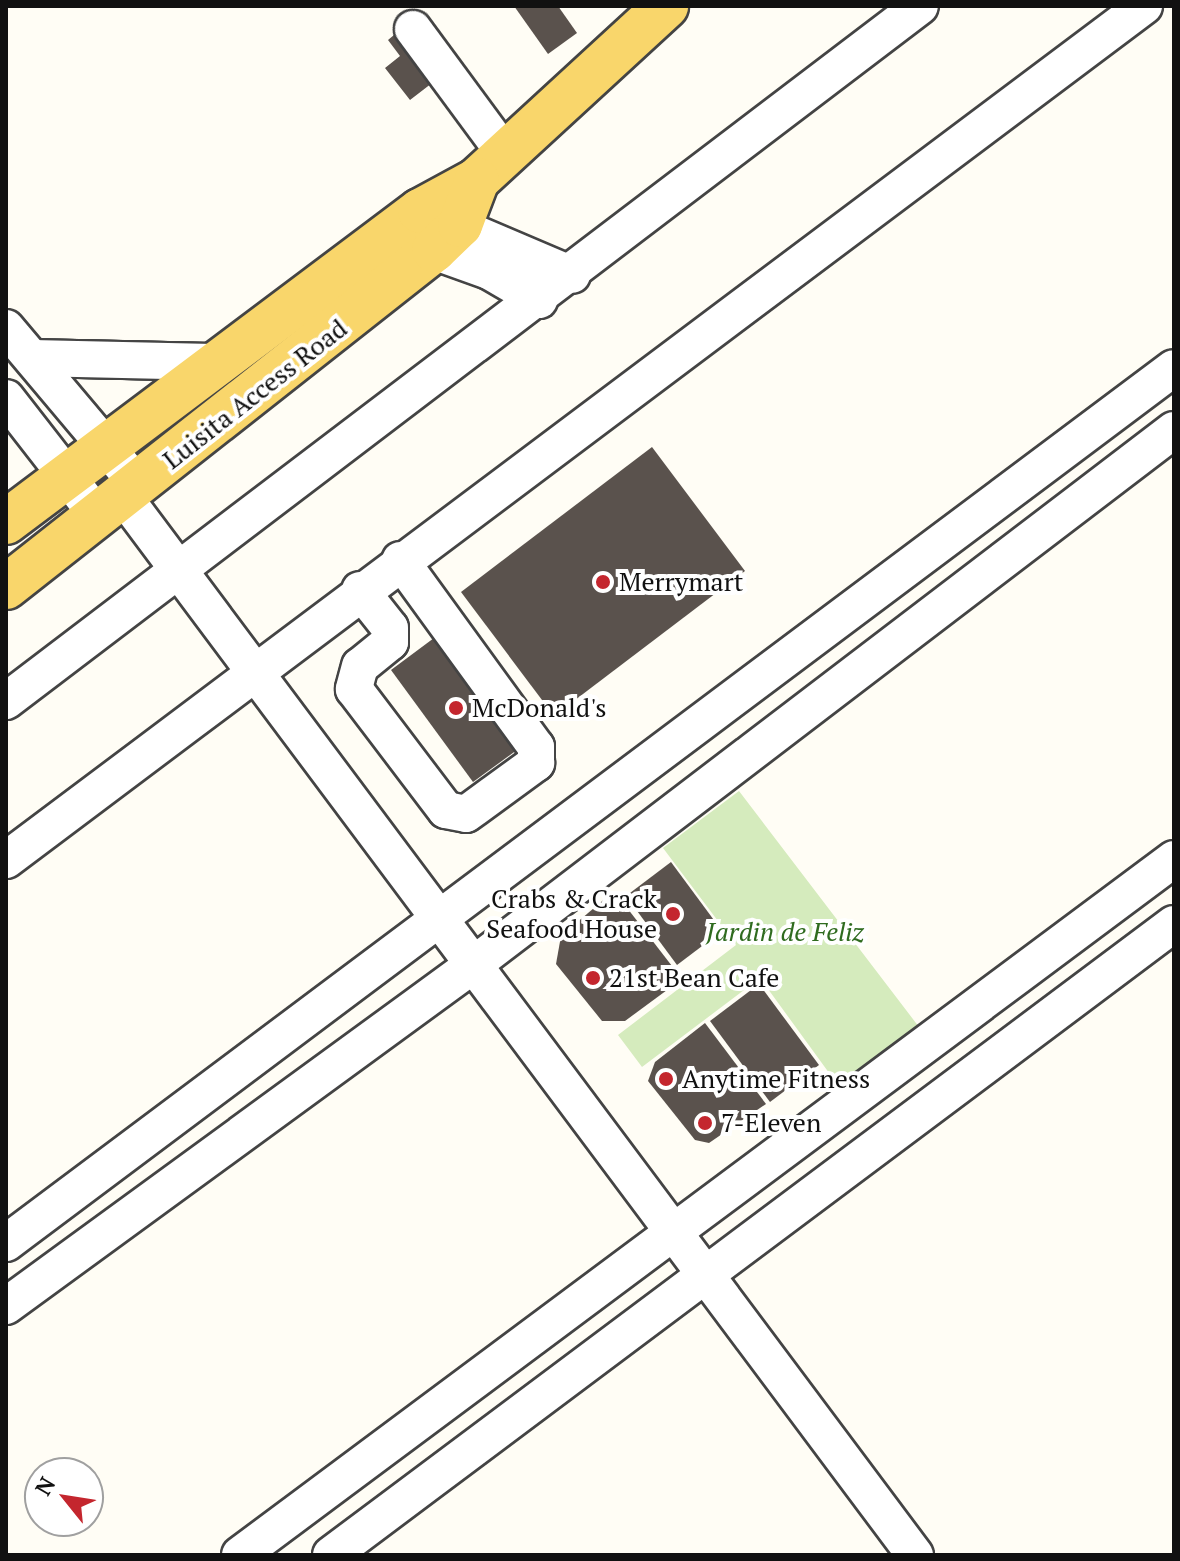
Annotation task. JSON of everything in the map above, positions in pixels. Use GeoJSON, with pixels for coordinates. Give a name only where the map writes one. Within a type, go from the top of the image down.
{"type":"FeatureCollection","features":[{"type":"Feature","properties":{"kind":"main road"},"geometry":{"type":"LineString","coordinates":[[425,231],[666,6]]}},
{"type":"Feature","properties":{"kind":"main road","name":"Luisita Access Road"},"geometry":{"type":"LineString","coordinates":[[6,522],[107,447],[213,362],[425,231]]}},
{"type":"Feature","properties":{"kind":"main road","name":"Luisita Access Road"},"geometry":{"type":"LineString","coordinates":[[6,587],[120,499],[425,231]]}},
{"type":"Feature","properties":{"kind":"street"},"geometry":{"type":"LineString","coordinates":[[6,701],[572,275],[920,6]]}},
{"type":"Feature","properties":{"kind":"street"},"geometry":{"type":"LineString","coordinates":[[6,860],[360,590],[1144,6]]}},
{"type":"Feature","properties":{"kind":"street"},"geometry":{"type":"LineString","coordinates":[[413,29],[491,167]]}},
{"type":"Feature","properties":{"kind":"street"},"geometry":{"type":"LineString","coordinates":[[425,231],[572,275]]}},
{"type":"Feature","properties":{"kind":"street"},"geometry":{"type":"LineString","coordinates":[[425,231],[539,300]]}},
{"type":"Feature","properties":{"kind":"street"},"geometry":{"type":"LineString","coordinates":[[6,329],[107,447],[120,499],[179,570],[915,1555]]}},
{"type":"Feature","properties":{"kind":"street"},"geometry":{"type":"LineString","coordinates":[[32,358],[213,362]]}},
{"type":"Feature","properties":{"kind":"street"},"geometry":{"type":"LineString","coordinates":[[6,1243],[437,916],[1174,368]]}},
{"type":"Feature","properties":{"kind":"street"},"geometry":{"type":"LineString","coordinates":[[6,398],[67,476],[120,499]]}},
{"type":"Feature","properties":{"kind":"street"},"geometry":{"type":"LineString","coordinates":[[6,1306],[473,965],[1174,430]]}},
{"type":"Feature","properties":{"kind":"street"},"geometry":{"type":"LineString","coordinates":[[360,590],[390,628],[390,642],[360,666],[354,689],[446,810],[466,814],[536,763],[536,747],[400,560]]}},
{"type":"Feature","properties":{"kind":"street"},"geometry":{"type":"LineString","coordinates":[[240,1555],[1174,859]]}},
{"type":"Feature","properties":{"kind":"street"},"geometry":{"type":"LineString","coordinates":[[331,1555],[1174,924]]}},
{"type":"Feature","properties":{"kind":"green space","name":"Jardin de Feliz"},"geometry":{"type":"Polygon","coordinates":[[[739,791],[919,1027],[840,1088],[760,978],[642,1067],[618,1035],[736,945],[663,848],[739,791]]]}},
{"type":"Feature","properties":{"kind":"building"},"geometry":{"type":"Polygon","coordinates":[[[514,6],[558,6],[577,33],[548,54],[514,6]]]}},
{"type":"Feature","properties":{"kind":"building"},"geometry":{"type":"Polygon","coordinates":[[[406,25],[436,80],[410,100],[385,68],[400,56],[388,40],[406,25]]]}},
{"type":"Feature","properties":{"kind":"building","name":"Merrymart"},"geometry":{"type":"Polygon","coordinates":[[[652,447],[745,571],[554,716],[461,592],[652,447]]]}},
{"type":"Feature","properties":{"kind":"building","name":"McDonald's"},"geometry":{"type":"Polygon","coordinates":[[[438,635],[521,747],[473,782],[391,670],[438,635]]]}},
{"type":"Feature","properties":{"kind":"building"},"geometry":{"type":"Polygon","coordinates":[[[671,862],[722,931],[677,965],[626,896],[671,862]]]}},
{"type":"Feature","properties":{"kind":"building"},"geometry":{"type":"Polygon","coordinates":[[[614,891],[682,979],[625,1021],[602,1021],[556,964],[561,936],[614,891]]]}},
{"type":"Feature","properties":{"kind":"building"},"geometry":{"type":"Polygon","coordinates":[[[759,984],[819,1065],[770,1102],[710,1021],[759,984]]]}},
{"type":"Feature","properties":{"kind":"building"},"geometry":{"type":"Polygon","coordinates":[[[705,1023],[766,1104],[709,1143],[695,1140],[648,1081],[655,1062],[705,1023]]]}},
{"type":"Feature","properties":{"kind":"place","name":"Merrymart"},"geometry":{"type":"Point","coordinates":[603,582]}},
{"type":"Feature","properties":{"kind":"place","name":"McDonald's"},"geometry":{"type":"Point","coordinates":[456,708]}},
{"type":"Feature","properties":{"kind":"place","name":"Crabs & Crack Seafood House"},"geometry":{"type":"Point","coordinates":[673,914]}},
{"type":"Feature","properties":{"kind":"place","name":"21st Bean Cafe"},"geometry":{"type":"Point","coordinates":[593,978]}},
{"type":"Feature","properties":{"kind":"place","name":"Anytime Fitness"},"geometry":{"type":"Point","coordinates":[666,1079]}},
{"type":"Feature","properties":{"kind":"place","name":"7-Eleven"},"geometry":{"type":"Point","coordinates":[705,1123]}}]}
